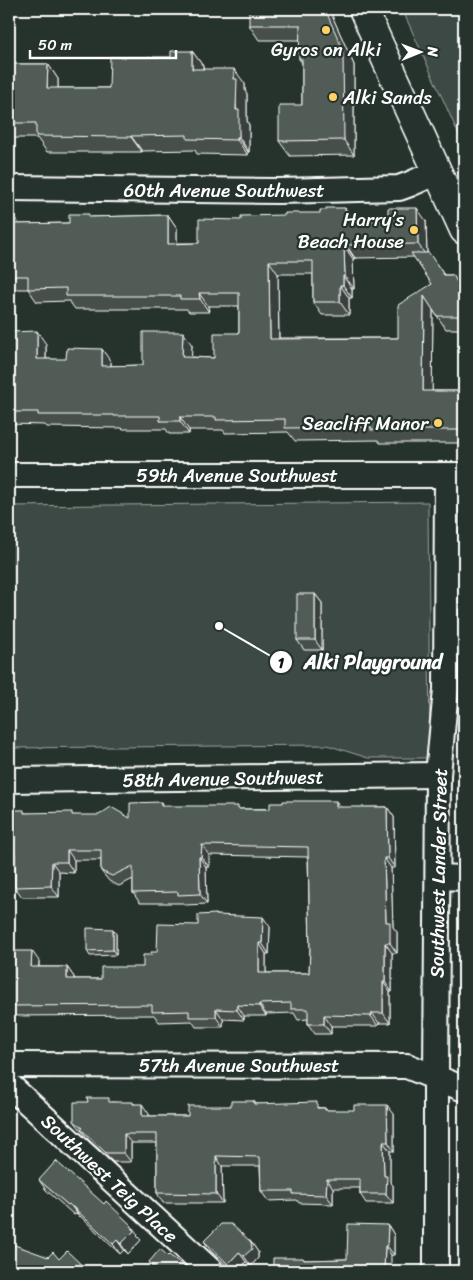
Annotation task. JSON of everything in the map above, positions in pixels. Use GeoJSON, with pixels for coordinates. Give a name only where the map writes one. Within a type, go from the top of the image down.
{"type":"FeatureCollection","features":[{"type":"Feature","properties":{"kind":"main road"},"geometry":{"type":"LineString","coordinates":[[363,9],[464,230]]}},
{"type":"Feature","properties":{"kind":"street","name":"60th Avenue Southwest"},"geometry":{"type":"LineString","coordinates":[[9,188],[279,192],[399,188],[437,172]]}},
{"type":"Feature","properties":{"kind":"street","name":"59th Avenue Southwest"},"geometry":{"type":"LineString","coordinates":[[9,476],[456,475]]}},
{"type":"Feature","properties":{"kind":"street","name":"Southwest Lander Street"},"geometry":{"type":"LineString","coordinates":[[436,1271],[438,775],[455,688],[456,475]]}},
{"type":"Feature","properties":{"kind":"street","name":"58th Avenue Southwest"},"geometry":{"type":"LineString","coordinates":[[9,780],[438,775]]}},
{"type":"Feature","properties":{"kind":"street"},"geometry":{"type":"LineString","coordinates":[[438,877],[464,878]]}},
{"type":"Feature","properties":{"kind":"street","name":"57th Avenue Southwest"},"geometry":{"type":"LineString","coordinates":[[9,1065],[407,1066],[464,1089]]}},
{"type":"Feature","properties":{"kind":"street","name":"Southwest Teig Place"},"geometry":{"type":"LineString","coordinates":[[9,1085],[211,1271]]}},
{"type":"Feature","properties":{"kind":"shaded area"},"geometry":{"type":"Polygon","coordinates":[[[402,9],[464,9],[464,146],[402,9]]]}},
{"type":"Feature","properties":{"kind":"shaded area"},"geometry":{"type":"Polygon","coordinates":[[[428,502],[430,758],[368,758],[327,745],[9,748],[9,506],[428,502]]]}},
{"type":"Feature","properties":{"kind":"building"},"geometry":{"type":"Polygon","coordinates":[[[249,9],[325,9],[343,50],[344,140],[279,141],[279,105],[302,105],[302,59],[299,59],[300,25],[249,25],[249,9]]]}},
{"type":"Feature","properties":{"kind":"building"},"geometry":{"type":"Polygon","coordinates":[[[171,51],[192,51],[192,69],[234,69],[234,79],[237,79],[236,110],[239,110],[239,137],[237,137],[237,140],[187,139],[187,135],[131,137],[36,136],[36,123],[9,123],[9,64],[48,64],[47,88],[109,88],[110,57],[171,57],[171,51]]]}},
{"type":"Feature","properties":{"kind":"building"},"geometry":{"type":"Polygon","coordinates":[[[326,208],[345,208],[346,221],[388,221],[388,208],[417,208],[418,244],[344,246],[345,276],[343,276],[343,285],[340,285],[340,302],[313,302],[313,261],[269,261],[270,339],[398,338],[398,305],[432,284],[411,253],[429,253],[444,275],[453,275],[457,282],[460,280],[464,287],[464,316],[437,316],[424,296],[423,391],[464,391],[464,430],[371,430],[371,427],[285,428],[285,419],[216,420],[216,417],[180,417],[180,421],[160,421],[160,416],[38,415],[38,412],[9,412],[9,332],[37,331],[37,359],[66,359],[67,348],[102,349],[102,366],[143,365],[143,332],[183,332],[182,357],[214,358],[214,333],[239,333],[239,293],[199,293],[200,299],[180,299],[180,296],[66,296],[66,288],[28,289],[28,276],[9,276],[9,217],[14,217],[14,224],[69,223],[69,214],[89,214],[89,217],[168,215],[168,244],[199,243],[199,219],[241,220],[241,216],[320,213],[320,210],[326,210],[326,208]]]}},
{"type":"Feature","properties":{"kind":"building"},"geometry":{"type":"Polygon","coordinates":[[[464,344],[464,358],[458,348],[464,344]]]}},
{"type":"Feature","properties":{"kind":"building"},"geometry":{"type":"Polygon","coordinates":[[[459,507],[464,507],[464,581],[462,581],[462,548],[459,548],[459,507]]]}},
{"type":"Feature","properties":{"kind":"building"},"geometry":{"type":"Polygon","coordinates":[[[297,594],[315,594],[315,640],[297,640],[297,594]]]}},
{"type":"Feature","properties":{"kind":"building"},"geometry":{"type":"Polygon","coordinates":[[[463,713],[464,754],[462,754],[463,713]]]}},
{"type":"Feature","properties":{"kind":"building"},"geometry":{"type":"Polygon","coordinates":[[[283,801],[336,801],[336,807],[387,807],[388,858],[384,858],[386,922],[390,922],[390,943],[385,943],[383,1013],[372,1013],[371,1016],[324,1015],[324,1024],[308,1024],[308,1009],[291,1009],[291,1003],[259,1004],[259,1006],[237,1005],[237,1010],[216,1009],[216,1017],[189,1017],[189,1011],[152,1012],[152,1005],[9,1006],[9,957],[13,957],[14,951],[32,951],[31,967],[67,967],[67,979],[101,979],[101,967],[143,967],[143,955],[151,955],[151,952],[157,952],[158,924],[198,925],[198,915],[216,914],[263,917],[262,943],[259,943],[259,973],[309,973],[310,950],[308,847],[202,845],[201,857],[199,857],[200,894],[178,895],[178,892],[133,893],[133,866],[112,876],[101,871],[101,850],[67,850],[67,862],[52,862],[51,886],[15,887],[15,853],[9,852],[9,810],[24,810],[24,813],[72,812],[72,815],[99,815],[111,807],[130,818],[130,803],[161,802],[161,806],[238,806],[238,809],[268,809],[270,808],[270,803],[283,803],[283,801]]]}},
{"type":"Feature","properties":{"kind":"building"},"geometry":{"type":"Polygon","coordinates":[[[87,928],[113,929],[113,950],[87,951],[87,928]]]}},
{"type":"Feature","properties":{"kind":"building"},"geometry":{"type":"Polygon","coordinates":[[[87,1098],[109,1098],[109,1102],[142,1104],[142,1116],[188,1116],[188,1106],[231,1106],[231,1101],[254,1101],[254,1104],[317,1102],[317,1108],[325,1108],[325,1110],[354,1110],[354,1105],[387,1105],[388,1142],[383,1142],[384,1176],[387,1176],[386,1194],[360,1194],[360,1179],[327,1179],[326,1195],[293,1194],[293,1191],[261,1191],[260,1157],[216,1156],[216,1194],[157,1193],[157,1134],[124,1134],[124,1153],[106,1153],[74,1121],[74,1102],[88,1102],[87,1098]]]}},
{"type":"Feature","properties":{"kind":"building"},"geometry":{"type":"Polygon","coordinates":[[[56,1161],[104,1204],[106,1201],[131,1225],[130,1227],[134,1231],[121,1244],[117,1240],[113,1244],[73,1207],[68,1205],[39,1180],[56,1161]]]}},
{"type":"Feature","properties":{"kind":"building"},"geometry":{"type":"Polygon","coordinates":[[[221,1224],[231,1224],[251,1242],[252,1249],[244,1256],[239,1252],[228,1264],[204,1241],[221,1224]]]}},
{"type":"Feature","properties":{"kind":"building"},"geometry":{"type":"Polygon","coordinates":[[[348,1224],[388,1225],[384,1271],[273,1271],[273,1258],[303,1258],[304,1260],[347,1259],[348,1224]]]}},
{"type":"Feature","properties":{"kind":"building"},"geometry":{"type":"Polygon","coordinates":[[[9,1243],[48,1257],[53,1252],[59,1259],[67,1251],[88,1271],[9,1271],[9,1243]]]}},
{"type":"Feature","properties":{"kind":"building"},"geometry":{"type":"Polygon","coordinates":[[[160,1249],[179,1262],[188,1271],[155,1271],[157,1269],[149,1262],[160,1249]]]}},
{"type":"Feature","properties":{"kind":"place","name":"Gyros on Alki"},"geometry":{"type":"Point","coordinates":[326,30]}},
{"type":"Feature","properties":{"kind":"place","name":"Alki Sands"},"geometry":{"type":"Point","coordinates":[333,97]}},
{"type":"Feature","properties":{"kind":"place","name":"Harry’s Beach House"},"geometry":{"type":"Point","coordinates":[414,230]}},
{"type":"Feature","properties":{"kind":"place","name":"Seacliff Manor"},"geometry":{"type":"Point","coordinates":[438,423]}},
{"type":"Feature","properties":{"kind":"place","name":"Alki Playground"},"geometry":{"type":"Point","coordinates":[219,626]}}]}
